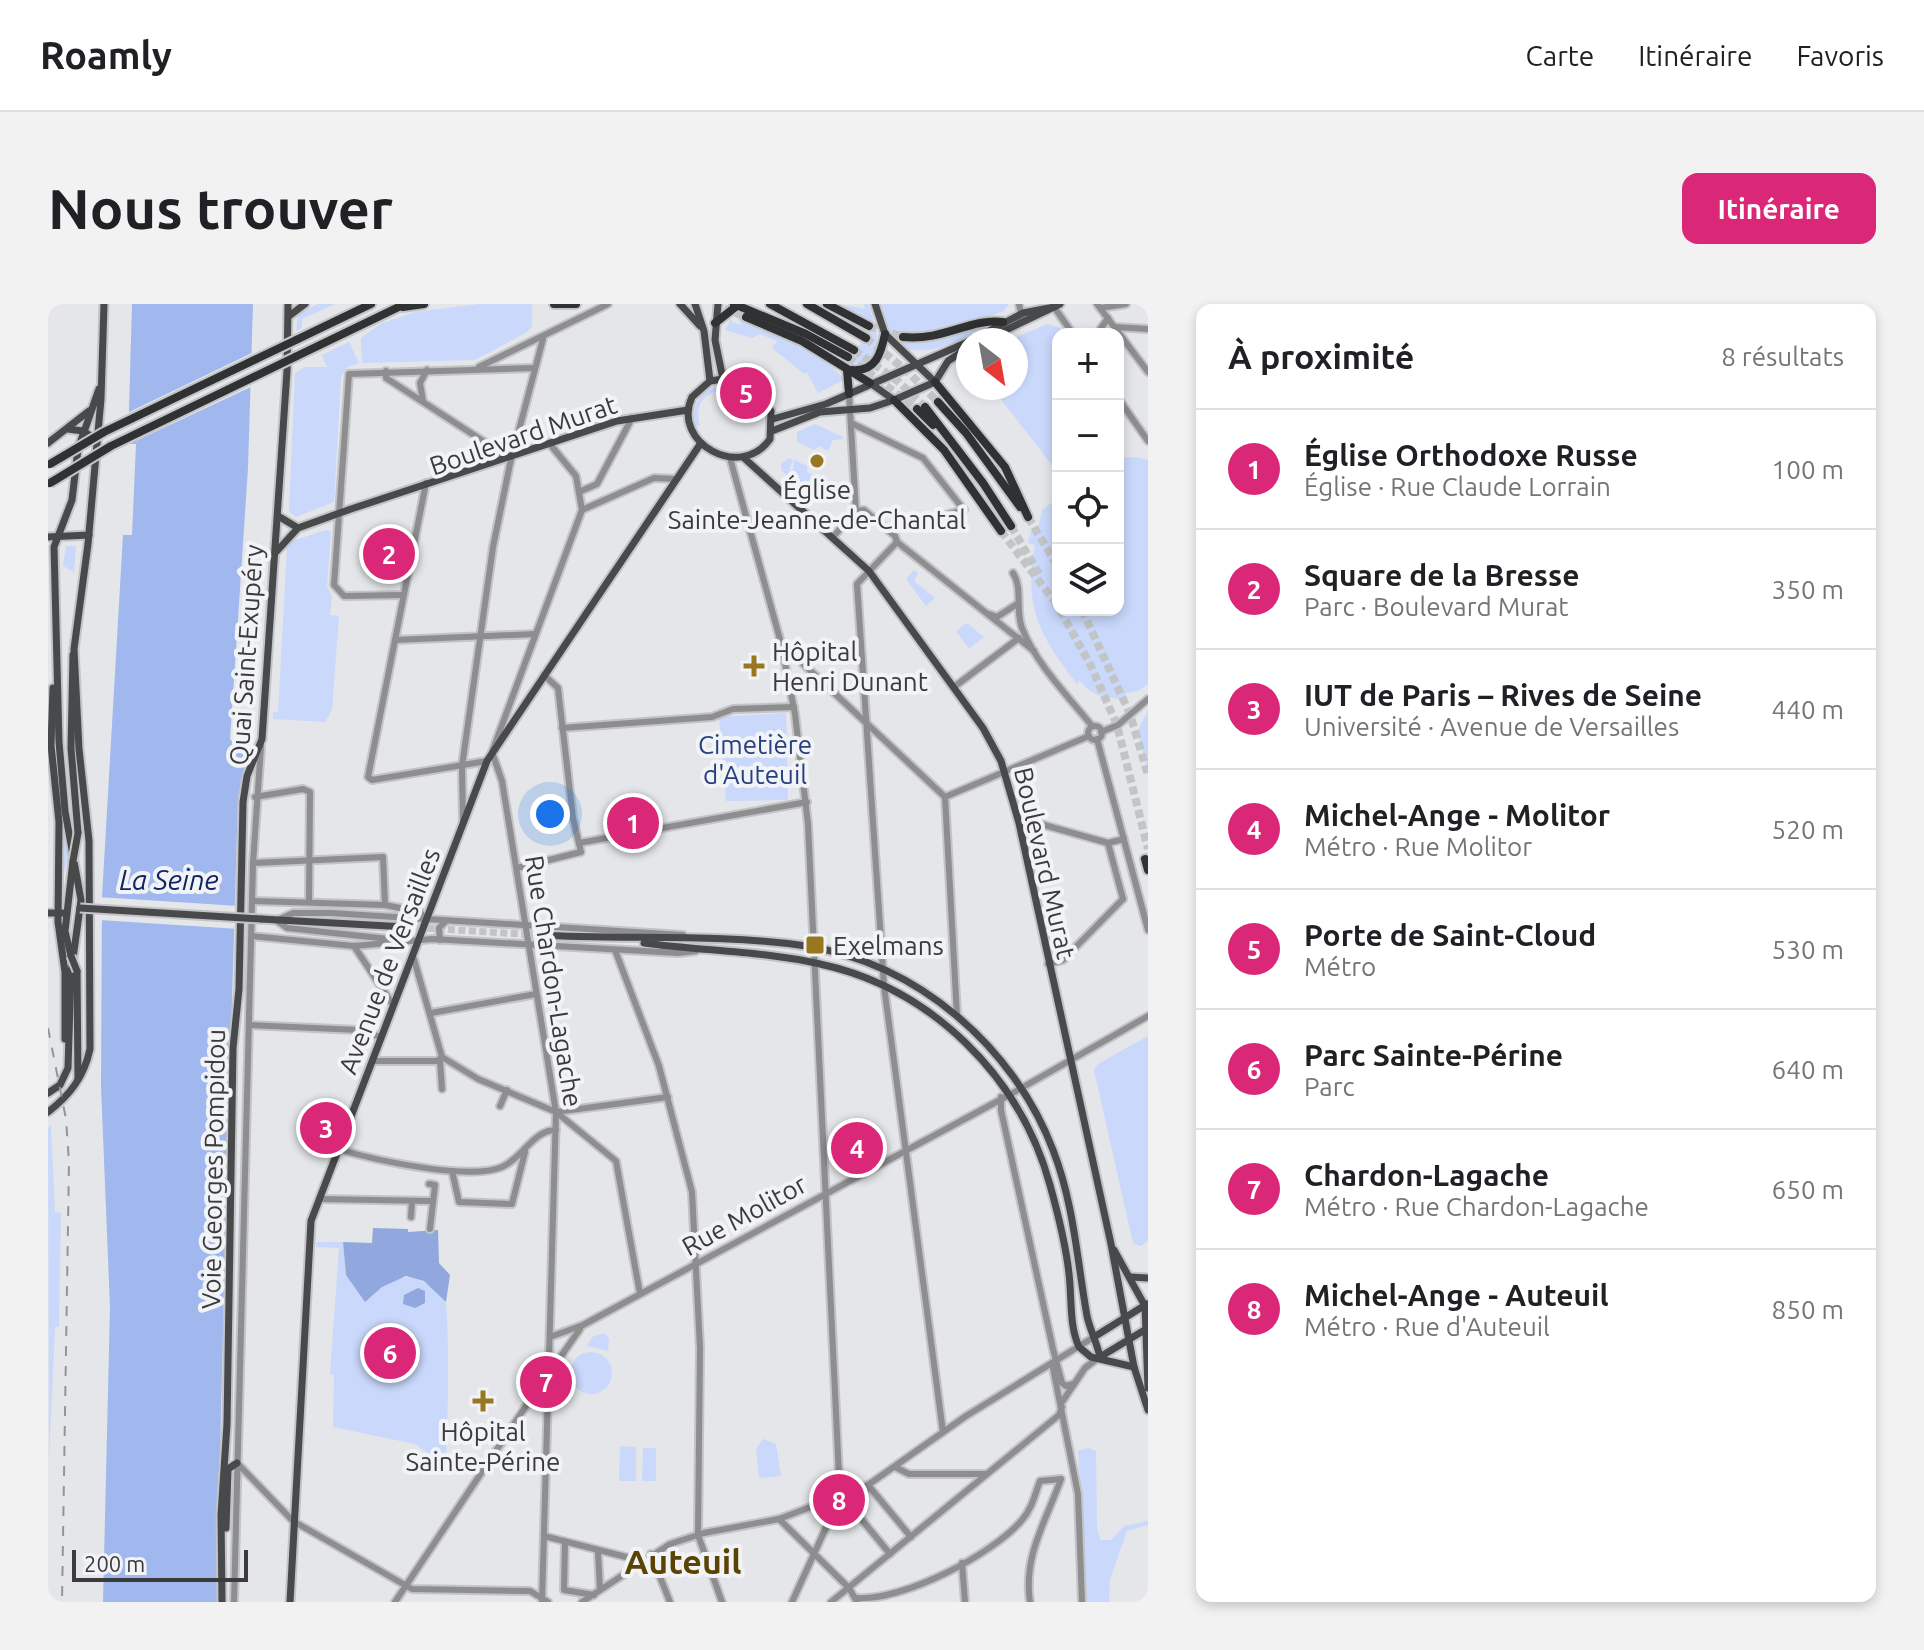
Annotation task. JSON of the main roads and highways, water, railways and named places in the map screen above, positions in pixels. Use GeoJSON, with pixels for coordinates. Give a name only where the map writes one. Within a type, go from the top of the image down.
{"type":"FeatureCollection","features":[{"type":"Feature","properties":{"kind":"highway"},"geometry":{"type":"LineString","coordinates":[[49,465],[104,432],[371,304]]}},
{"type":"Feature","properties":{"kind":"highway"},"geometry":{"type":"LineString","coordinates":[[48,485],[111,446],[405,304]]}},
{"type":"Feature","properties":{"kind":"highway"},"geometry":{"type":"LineString","coordinates":[[394,308],[424,304]]}},
{"type":"Feature","properties":{"kind":"highway"},"geometry":{"type":"LineString","coordinates":[[554,304],[576,304]]}},
{"type":"Feature","properties":{"kind":"highway"},"geometry":{"type":"LineString","coordinates":[[715,323],[736,304],[851,353],[770,304]]}},
{"type":"Feature","properties":{"kind":"highway"},"geometry":{"type":"LineString","coordinates":[[807,304],[866,338]]}},
{"type":"Feature","properties":{"kind":"highway"},"geometry":{"type":"LineString","coordinates":[[827,304],[869,326]]}},
{"type":"Feature","properties":{"kind":"highway"},"geometry":{"type":"LineString","coordinates":[[746,317],[802,341],[870,383]]}},
{"type":"Feature","properties":{"kind":"highway"},"geometry":{"type":"LineString","coordinates":[[903,337],[938,337],[985,321],[1003,322]]}},
{"type":"Feature","properties":{"kind":"highway"},"geometry":{"type":"LineString","coordinates":[[847,370],[859,371],[877,360],[885,334]]}},
{"type":"Feature","properties":{"kind":"highway"},"geometry":{"type":"LineString","coordinates":[[847,370],[849,394]]}},
{"type":"Feature","properties":{"kind":"highway"},"geometry":{"type":"LineString","coordinates":[[935,382],[1005,467],[1028,517],[966,433],[938,402]]}},
{"type":"Feature","properties":{"kind":"highway"},"geometry":{"type":"LineString","coordinates":[[894,400],[944,450],[1001,531]]}},
{"type":"Feature","properties":{"kind":"highway"},"geometry":{"type":"LineString","coordinates":[[921,408],[954,444],[1011,526]]}},
{"type":"Feature","properties":{"kind":"highway"},"geometry":{"type":"LineString","coordinates":[[1145,859],[1148,870]]}},
{"type":"Feature","properties":{"kind":"main road"},"geometry":{"type":"LineString","coordinates":[[78,1081],[80,989],[65,931],[78,833],[70,704],[89,535],[94,412],[100,387],[104,304]]}},
{"type":"Feature","properties":{"kind":"main road","name":"Quai Saint-Exupéry"},"geometry":{"type":"LineString","coordinates":[[262,739],[291,304]]}},
{"type":"Feature","properties":{"kind":"main road"},"geometry":{"type":"LineString","coordinates":[[289,316],[305,304]]}},
{"type":"Feature","properties":{"kind":"main road"},"geometry":{"type":"LineString","coordinates":[[680,304],[704,331]]}},
{"type":"Feature","properties":{"kind":"main road"},"geometry":{"type":"LineString","coordinates":[[695,304],[704,331],[710,381]]}},
{"type":"Feature","properties":{"kind":"main road"},"geometry":{"type":"LineString","coordinates":[[718,304],[715,340],[723,379]]}},
{"type":"Feature","properties":{"kind":"main road"},"geometry":{"type":"LineString","coordinates":[[875,304],[885,334],[935,382]]}},
{"type":"Feature","properties":{"kind":"main road"},"geometry":{"type":"LineString","coordinates":[[993,328],[1023,313],[1057,305]]}},
{"type":"Feature","properties":{"kind":"main road"},"geometry":{"type":"LineString","coordinates":[[1010,328],[1057,305]]}},
{"type":"Feature","properties":{"kind":"main road"},"geometry":{"type":"LineString","coordinates":[[773,419],[849,394],[956,347]]}},
{"type":"Feature","properties":{"kind":"main road"},"geometry":{"type":"LineString","coordinates":[[772,431],[808,415],[870,408],[894,400],[935,382],[948,361],[956,356]]}},
{"type":"Feature","properties":{"kind":"main road"},"geometry":{"type":"LineString","coordinates":[[723,379],[739,383],[764,399],[773,419],[766,444],[754,455],[730,458],[701,443],[690,428],[688,410],[692,397],[710,381],[723,379]]}},
{"type":"Feature","properties":{"kind":"main road"},"geometry":{"type":"LineString","coordinates":[[870,383],[894,400]]}},
{"type":"Feature","properties":{"kind":"main road","name":"Boulevard Murat"},"geometry":{"type":"LineString","coordinates":[[298,528],[549,443],[632,418],[688,410]]}},
{"type":"Feature","properties":{"kind":"main road"},"geometry":{"type":"LineString","coordinates":[[48,443],[94,412]]}},
{"type":"Feature","properties":{"kind":"main road"},"geometry":{"type":"LineString","coordinates":[[52,537],[72,500],[83,431],[94,412]]}},
{"type":"Feature","properties":{"kind":"main road"},"geometry":{"type":"LineString","coordinates":[[68,429],[83,431],[95,439]]}},
{"type":"Feature","properties":{"kind":"main road","name":"Avenue de Versailles"},"geometry":{"type":"LineString","coordinates":[[290,1602],[307,1244],[319,1199],[487,761],[701,443]]}},
{"type":"Feature","properties":{"kind":"main road","name":"Boulevard Murat"},"geometry":{"type":"LineString","coordinates":[[754,455],[765,476]]}},
{"type":"Feature","properties":{"kind":"main road","name":"Boulevard Murat"},"geometry":{"type":"LineString","coordinates":[[744,458],[869,571],[983,728],[1004,770],[1019,823],[1111,1244],[1134,1367],[1148,1410]]}},
{"type":"Feature","properties":{"kind":"main road","name":"Quai Saint-Exupéry"},"geometry":{"type":"LineString","coordinates":[[278,516],[298,528]]}},
{"type":"Feature","properties":{"kind":"main road"},"geometry":{"type":"LineString","coordinates":[[48,528],[52,537],[63,787],[79,872],[80,908],[71,973],[68,1068],[60,1085],[48,1093]]}},
{"type":"Feature","properties":{"kind":"main road"},"geometry":{"type":"LineString","coordinates":[[274,555],[298,528]]}},
{"type":"Feature","properties":{"kind":"main road"},"geometry":{"type":"LineString","coordinates":[[52,537],[89,535]]}},
{"type":"Feature","properties":{"kind":"main road"},"geometry":{"type":"LineString","coordinates":[[48,1112],[68,1097],[78,1081],[90,1049],[92,908],[74,649]]}},
{"type":"Feature","properties":{"kind":"main road"},"geometry":{"type":"LineString","coordinates":[[56,658],[51,745],[59,822],[58,913],[65,972],[68,1068]]}},
{"type":"Feature","properties":{"kind":"main road","name":"Voie Georges Pompidou"},"geometry":{"type":"LineString","coordinates":[[222,1602],[233,1048],[239,989],[243,802],[247,776],[262,739]]}},
{"type":"Feature","properties":{"kind":"main road"},"geometry":{"type":"LineString","coordinates":[[48,899],[71,901],[80,908]]}},
{"type":"Feature","properties":{"kind":"main road"},"geometry":{"type":"LineString","coordinates":[[48,913],[80,908],[406,927]]}},
{"type":"Feature","properties":{"kind":"main road"},"geometry":{"type":"LineString","coordinates":[[538,935],[614,940],[814,962],[884,986],[925,1009],[951,1028],[1002,1086],[1004,1096],[1026,1123],[1049,1183],[1069,1273],[1074,1334],[1079,1347],[1089,1356],[1134,1367]]}},
{"type":"Feature","properties":{"kind":"main road"},"geometry":{"type":"LineString","coordinates":[[614,940],[694,939],[814,947],[882,969],[957,1016],[1022,1086],[1053,1148],[1077,1242],[1089,1322],[1100,1357]]}},
{"type":"Feature","properties":{"kind":"main road"},"geometry":{"type":"LineString","coordinates":[[48,1104],[48,1112]]}},
{"type":"Feature","properties":{"kind":"main road","name":"Boulevard Murat"},"geometry":{"type":"LineString","coordinates":[[1111,1244],[1146,1304]]}},
{"type":"Feature","properties":{"kind":"main road"},"geometry":{"type":"LineString","coordinates":[[1130,1277],[1148,1278]]}},
{"type":"Feature","properties":{"kind":"main road"},"geometry":{"type":"LineString","coordinates":[[1094,1337],[1146,1304]]}},
{"type":"Feature","properties":{"kind":"main road"},"geometry":{"type":"LineString","coordinates":[[1146,1304],[1148,1388]]}},
{"type":"Feature","properties":{"kind":"main road"},"geometry":{"type":"LineString","coordinates":[[1100,1357],[1147,1329]]}},
{"type":"Feature","properties":{"kind":"main road"},"geometry":{"type":"LineString","coordinates":[[1131,1352],[1148,1376]]}},
{"type":"Feature","properties":{"kind":"main road"},"geometry":{"type":"LineString","coordinates":[[222,1550],[228,1469],[237,1463]]}},
{"type":"Feature","properties":{"kind":"water","name":"La Seine"},"geometry":{"type":"Polygon","coordinates":[[[132,304],[253,304],[248,468],[230,739],[247,759],[238,797],[217,1602],[103,1602],[110,1307],[101,1086],[102,897],[123,535],[132,535],[136,444],[128,444],[132,304]]]}},
{"type":"Feature","properties":{"kind":"tunnel"},"geometry":{"type":"LineString","coordinates":[[713,304],[746,317]]}},
{"type":"Feature","properties":{"kind":"tunnel"},"geometry":{"type":"LineString","coordinates":[[869,326],[903,337]]}},
{"type":"Feature","properties":{"kind":"tunnel"},"geometry":{"type":"LineString","coordinates":[[866,338],[908,372],[938,402]]}},
{"type":"Feature","properties":{"kind":"tunnel"},"geometry":{"type":"LineString","coordinates":[[854,350],[899,382],[925,407]]}},
{"type":"Feature","properties":{"kind":"tunnel"},"geometry":{"type":"LineString","coordinates":[[848,357],[917,409]]}},
{"type":"Feature","properties":{"kind":"tunnel"},"geometry":{"type":"LineString","coordinates":[[1028,517],[1052,557]]}},
{"type":"Feature","properties":{"kind":"tunnel"},"geometry":{"type":"LineString","coordinates":[[1011,526],[1039,574]]}},
{"type":"Feature","properties":{"kind":"tunnel"},"geometry":{"type":"LineString","coordinates":[[1001,531],[1052,598]]}},
{"type":"Feature","properties":{"kind":"tunnel"},"geometry":{"type":"LineString","coordinates":[[1063,616],[1091,666],[1117,725],[1148,849]]}},
{"type":"Feature","properties":{"kind":"tunnel"},"geometry":{"type":"LineString","coordinates":[[1085,616],[1130,714],[1148,775]]}},
{"type":"Feature","properties":{"kind":"tunnel"},"geometry":{"type":"LineString","coordinates":[[406,927],[538,935]]}},
{"type":"Feature","properties":{"kind":"railway"},"geometry":{"type":"LineString","coordinates":[[48,1028],[66,1119],[69,1162],[62,1602]]}},
{"type":"Feature","properties":{"kind":"place","name":"Porte de Saint-Cloud"},"geometry":{"type":"Point","coordinates":[746,393]}},
{"type":"Feature","properties":{"kind":"place","name":"Église Sainte-Jeanne-de-Chantal"},"geometry":{"type":"Point","coordinates":[817,461]}},
{"type":"Feature","properties":{"kind":"place","name":"Square de la Bresse"},"geometry":{"type":"Point","coordinates":[389,554]}},
{"type":"Feature","properties":{"kind":"place","name":"Hôpital Henri Dunant"},"geometry":{"type":"Point","coordinates":[754,666]}},
{"type":"Feature","properties":{"kind":"place","name":"Église Orthodoxe Russe"},"geometry":{"type":"Point","coordinates":[633,823]}},
{"type":"Feature","properties":{"kind":"place","name":"Exelmans"},"geometry":{"type":"Point","coordinates":[815,945]}},
{"type":"Feature","properties":{"kind":"place","name":"IUT de Paris – Rives de Seine"},"geometry":{"type":"Point","coordinates":[326,1128]}},
{"type":"Feature","properties":{"kind":"place","name":"Michel-Ange - Molitor"},"geometry":{"type":"Point","coordinates":[857,1148]}},
{"type":"Feature","properties":{"kind":"place","name":"Parc Sainte-Périne"},"geometry":{"type":"Point","coordinates":[390,1353]}},
{"type":"Feature","properties":{"kind":"place","name":"Chardon-Lagache"},"geometry":{"type":"Point","coordinates":[546,1382]}},
{"type":"Feature","properties":{"kind":"place","name":"Hôpital Sainte-Périne"},"geometry":{"type":"Point","coordinates":[483,1401]}},
{"type":"Feature","properties":{"kind":"place","name":"Michel-Ange - Auteuil"},"geometry":{"type":"Point","coordinates":[839,1500]}},
{"type":"Feature","properties":{"kind":"district","name":"Auteuil"},"geometry":{"type":"Point","coordinates":[683,1561]}},
{"type":"Feature","properties":{"kind":"park label","name":"Cimetière d'Auteuil"},"geometry":{"type":"Point","coordinates":[755,759]}}]}
